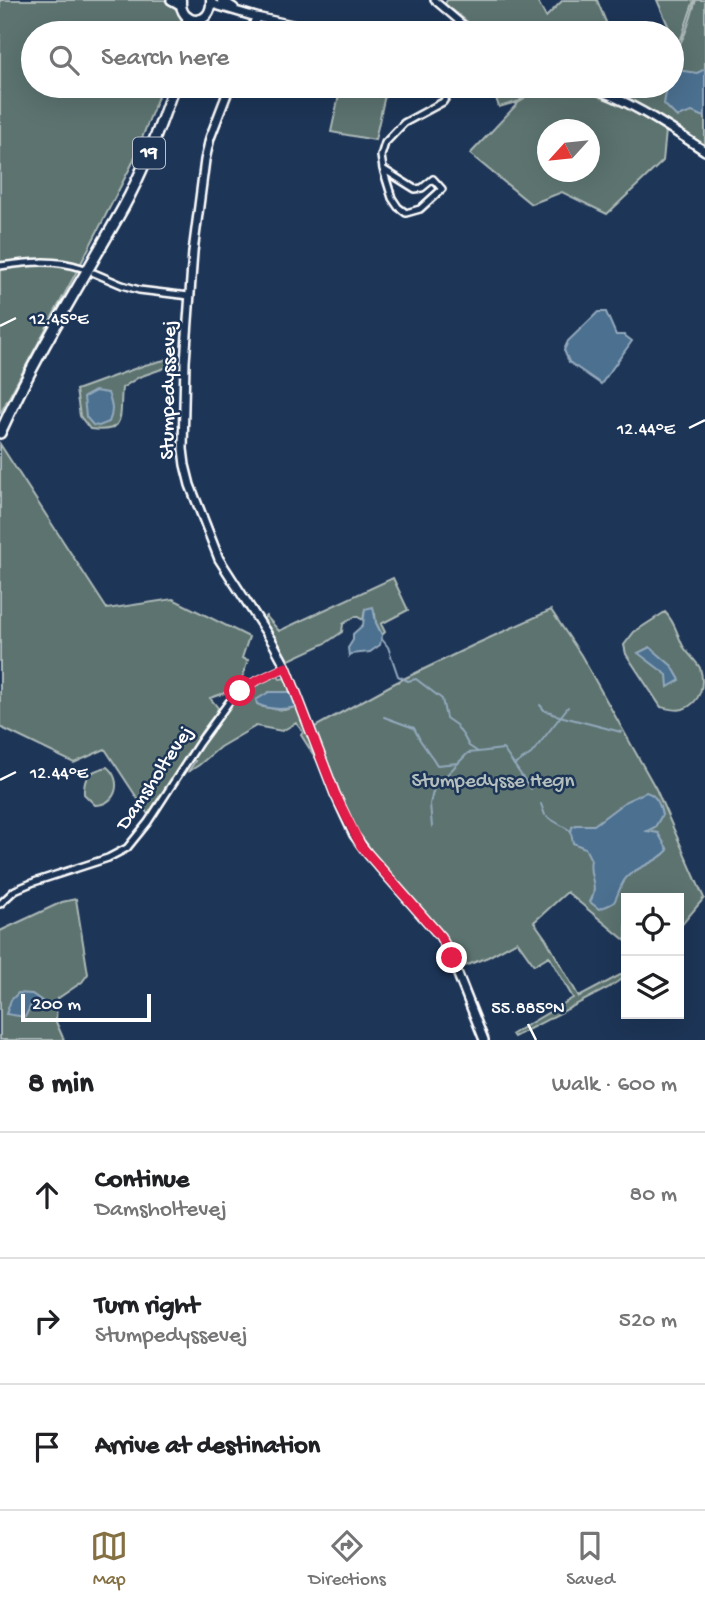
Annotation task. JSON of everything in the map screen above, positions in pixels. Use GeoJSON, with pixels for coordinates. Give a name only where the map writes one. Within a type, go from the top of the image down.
{"type":"FeatureCollection","features":[{"type":"Feature","properties":{"kind":"highway","name":"19"},"geometry":{"type":"LineString","coordinates":[[0,433],[117,217],[164,98]]}},
{"type":"Feature","properties":{"kind":"highway","name":"19"},"geometry":{"type":"LineString","coordinates":[[117,217],[143,167],[169,98]]}},
{"type":"Feature","properties":{"kind":"main road"},"geometry":{"type":"LineString","coordinates":[[181,2],[183,13],[188,18],[198,20],[206,16],[211,5]]}},
{"type":"Feature","properties":{"kind":"street"},"geometry":{"type":"LineString","coordinates":[[171,0],[181,2]]}},
{"type":"Feature","properties":{"kind":"street"},"geometry":{"type":"LineString","coordinates":[[222,0],[253,16]]}},
{"type":"Feature","properties":{"kind":"street"},"geometry":{"type":"LineString","coordinates":[[434,0],[459,21]]}},
{"type":"Feature","properties":{"kind":"street"},"geometry":{"type":"LineString","coordinates":[[211,5],[275,21]]}},
{"type":"Feature","properties":{"kind":"street"},"geometry":{"type":"LineString","coordinates":[[252,21],[253,16]]}},
{"type":"Feature","properties":{"kind":"street","name":"Stumpedyssevej"},"geometry":{"type":"LineString","coordinates":[[225,98],[210,138],[205,160],[189,296],[183,449],[190,485],[219,559],[286,667],[335,794],[354,835],[440,936],[449,951],[484,1040]]}},
{"type":"Feature","properties":{"kind":"street"},"geometry":{"type":"LineString","coordinates":[[383,169],[415,189],[422,188],[433,179],[442,189],[421,209],[406,213],[392,198],[383,169],[381,156],[385,143],[404,123],[443,102],[445,98]]}},
{"type":"Feature","properties":{"kind":"street"},"geometry":{"type":"LineString","coordinates":[[613,98],[654,118],[705,151]]}},
{"type":"Feature","properties":{"kind":"street"},"geometry":{"type":"LineString","coordinates":[[0,266],[44,261],[68,263],[82,268]]}},
{"type":"Feature","properties":{"kind":"street"},"geometry":{"type":"LineString","coordinates":[[94,273],[139,290],[189,296]]}},
{"type":"Feature","properties":{"kind":"street","name":"Damsholtevej"},"geometry":{"type":"LineString","coordinates":[[0,904],[15,890],[108,858],[127,848],[148,822],[229,702],[250,684],[286,667]]}},
{"type":"Feature","properties":{"kind":"green space"},"geometry":{"type":"Polygon","coordinates":[[[0,0],[164,0],[175,7],[182,21],[21,21],[21,98],[157,98],[132,164],[0,414],[0,0]]]}},
{"type":"Feature","properties":{"kind":"green space"},"geometry":{"type":"Polygon","coordinates":[[[447,0],[537,0],[546,17],[563,0],[597,0],[606,21],[466,21],[445,4],[447,0]]]}},
{"type":"Feature","properties":{"kind":"green space"},"geometry":{"type":"Polygon","coordinates":[[[657,0],[694,0],[684,30],[684,21],[666,21],[657,0]]]}},
{"type":"Feature","properties":{"kind":"green space"},"geometry":{"type":"Polygon","coordinates":[[[696,0],[705,0],[705,147],[660,118],[620,98],[684,98],[684,35],[696,0]]]}},
{"type":"Feature","properties":{"kind":"green space"},"geometry":{"type":"Polygon","coordinates":[[[338,98],[384,98],[375,140],[331,132],[338,98]]]}},
{"type":"Feature","properties":{"kind":"green space"},"geometry":{"type":"Polygon","coordinates":[[[496,98],[520,98],[521,101],[524,98],[607,98],[666,131],[663,161],[607,214],[562,192],[531,204],[470,154],[520,101],[499,107],[496,98]]]}},
{"type":"Feature","properties":{"kind":"green space"},"geometry":{"type":"Polygon","coordinates":[[[180,356],[179,363],[139,377],[122,388],[121,414],[116,425],[111,428],[90,429],[80,416],[76,390],[145,365],[180,356]]]}},
{"type":"Feature","properties":{"kind":"green space"},"geometry":{"type":"Polygon","coordinates":[[[0,444],[107,609],[173,599],[249,637],[242,658],[248,660],[239,688],[210,698],[218,708],[216,713],[149,816],[105,749],[74,763],[0,727],[0,444]]]}},
{"type":"Feature","properties":{"kind":"green space"},"geometry":{"type":"Polygon","coordinates":[[[393,578],[408,610],[381,624],[385,632],[382,635],[375,614],[365,609],[363,620],[356,616],[343,624],[342,632],[326,643],[287,661],[262,620],[266,616],[279,631],[393,578]]]}},
{"type":"Feature","properties":{"kind":"green space","name":"Stumpedysse Hegn"},"geometry":{"type":"Polygon","coordinates":[[[551,610],[581,655],[656,789],[704,898],[684,922],[684,893],[621,893],[621,937],[567,892],[534,922],[579,997],[621,975],[621,979],[514,1037],[512,1034],[573,998],[549,956],[534,965],[517,941],[460,968],[451,950],[366,847],[354,828],[313,728],[395,683],[551,610]]]}},
{"type":"Feature","properties":{"kind":"green space"},"geometry":{"type":"Polygon","coordinates":[[[665,612],[674,624],[683,646],[700,668],[701,674],[702,686],[698,698],[680,710],[661,707],[626,654],[624,645],[634,632],[665,612]]]}},
{"type":"Feature","properties":{"kind":"green space"},"geometry":{"type":"Polygon","coordinates":[[[276,674],[280,679],[286,678],[290,692],[269,692],[263,707],[284,710],[296,707],[320,765],[296,723],[282,731],[256,726],[220,747],[188,772],[195,761],[192,760],[234,700],[250,686],[276,674]]]}},
{"type":"Feature","properties":{"kind":"green space"},"geometry":{"type":"Polygon","coordinates":[[[107,767],[115,778],[115,791],[108,801],[95,805],[84,794],[86,779],[96,770],[107,767]]]}},
{"type":"Feature","properties":{"kind":"green space"},"geometry":{"type":"Polygon","coordinates":[[[76,899],[88,974],[82,982],[57,999],[56,1022],[64,1040],[0,1040],[0,931],[62,902],[76,899]]]}},
{"type":"Feature","properties":{"kind":"water"},"geometry":{"type":"Polygon","coordinates":[[[705,69],[705,117],[692,112],[677,117],[664,104],[665,98],[684,98],[684,71],[697,73],[705,69]]]}},
{"type":"Feature","properties":{"kind":"water"},"geometry":{"type":"Polygon","coordinates":[[[598,312],[606,312],[616,335],[624,335],[632,341],[601,384],[569,362],[564,350],[568,341],[598,312]]]}},
{"type":"Feature","properties":{"kind":"water"},"geometry":{"type":"Polygon","coordinates":[[[95,391],[108,393],[112,408],[109,422],[99,426],[93,425],[86,417],[84,397],[95,391]]]}},
{"type":"Feature","properties":{"kind":"water"},"geometry":{"type":"Polygon","coordinates":[[[373,607],[382,635],[380,645],[370,652],[349,656],[348,648],[353,634],[363,625],[365,609],[373,607]]]}},
{"type":"Feature","properties":{"kind":"water"},"geometry":{"type":"Polygon","coordinates":[[[650,647],[672,666],[680,680],[668,687],[667,675],[638,653],[650,647]]]}},
{"type":"Feature","properties":{"kind":"water"},"geometry":{"type":"Polygon","coordinates":[[[269,692],[290,692],[296,707],[276,709],[257,704],[256,700],[269,692]]]}},
{"type":"Feature","properties":{"kind":"water"},"geometry":{"type":"Polygon","coordinates":[[[646,792],[655,798],[662,815],[655,827],[647,831],[658,833],[668,850],[627,877],[614,902],[599,909],[590,902],[594,891],[591,860],[585,848],[573,843],[572,827],[594,825],[626,801],[646,792]]]}},
{"type":"Feature","properties":{"kind":"water"},"geometry":{"type":"Polygon","coordinates":[[[18,993],[32,994],[42,1001],[31,1005],[25,1017],[6,1014],[11,1000],[18,993]]]}},
{"type":"Feature","properties":{"kind":"waterway"},"geometry":{"type":"LineString","coordinates":[[381,638],[388,647],[398,676],[408,681],[416,679],[442,699],[446,718],[456,725],[462,734]]}},
{"type":"Feature","properties":{"kind":"waterway"},"geometry":{"type":"LineString","coordinates":[[540,705],[552,714],[621,732]]}},
{"type":"Feature","properties":{"kind":"waterway"},"geometry":{"type":"LineString","coordinates":[[536,748],[568,707]]}},
{"type":"Feature","properties":{"kind":"waterway"},"geometry":{"type":"LineString","coordinates":[[384,717],[414,728],[431,756]]}},
{"type":"Feature","properties":{"kind":"waterway"},"geometry":{"type":"LineString","coordinates":[[463,735],[469,746],[478,752],[503,749],[531,789]]}},
{"type":"Feature","properties":{"kind":"waterway"},"geometry":{"type":"LineString","coordinates":[[514,765],[535,749]]}},
{"type":"Feature","properties":{"kind":"waterway"},"geometry":{"type":"LineString","coordinates":[[432,827],[430,804],[434,788],[468,753],[478,752]]}},
{"type":"Feature","properties":{"kind":"waterway"},"geometry":{"type":"LineString","coordinates":[[432,757],[437,765],[458,763]]}},
{"type":"Feature","properties":{"kind":"waterway"},"geometry":{"type":"LineString","coordinates":[[541,804],[545,815]]}},
{"type":"Feature","properties":{"kind":"waterway"},"geometry":{"type":"LineString","coordinates":[[547,817],[571,831]]}},
{"type":"Feature","properties":{"kind":"route"},"geometry":{"type":"LineString","coordinates":[[240,691],[286,667],[335,794],[354,835],[440,936],[452,958]]}}]}
